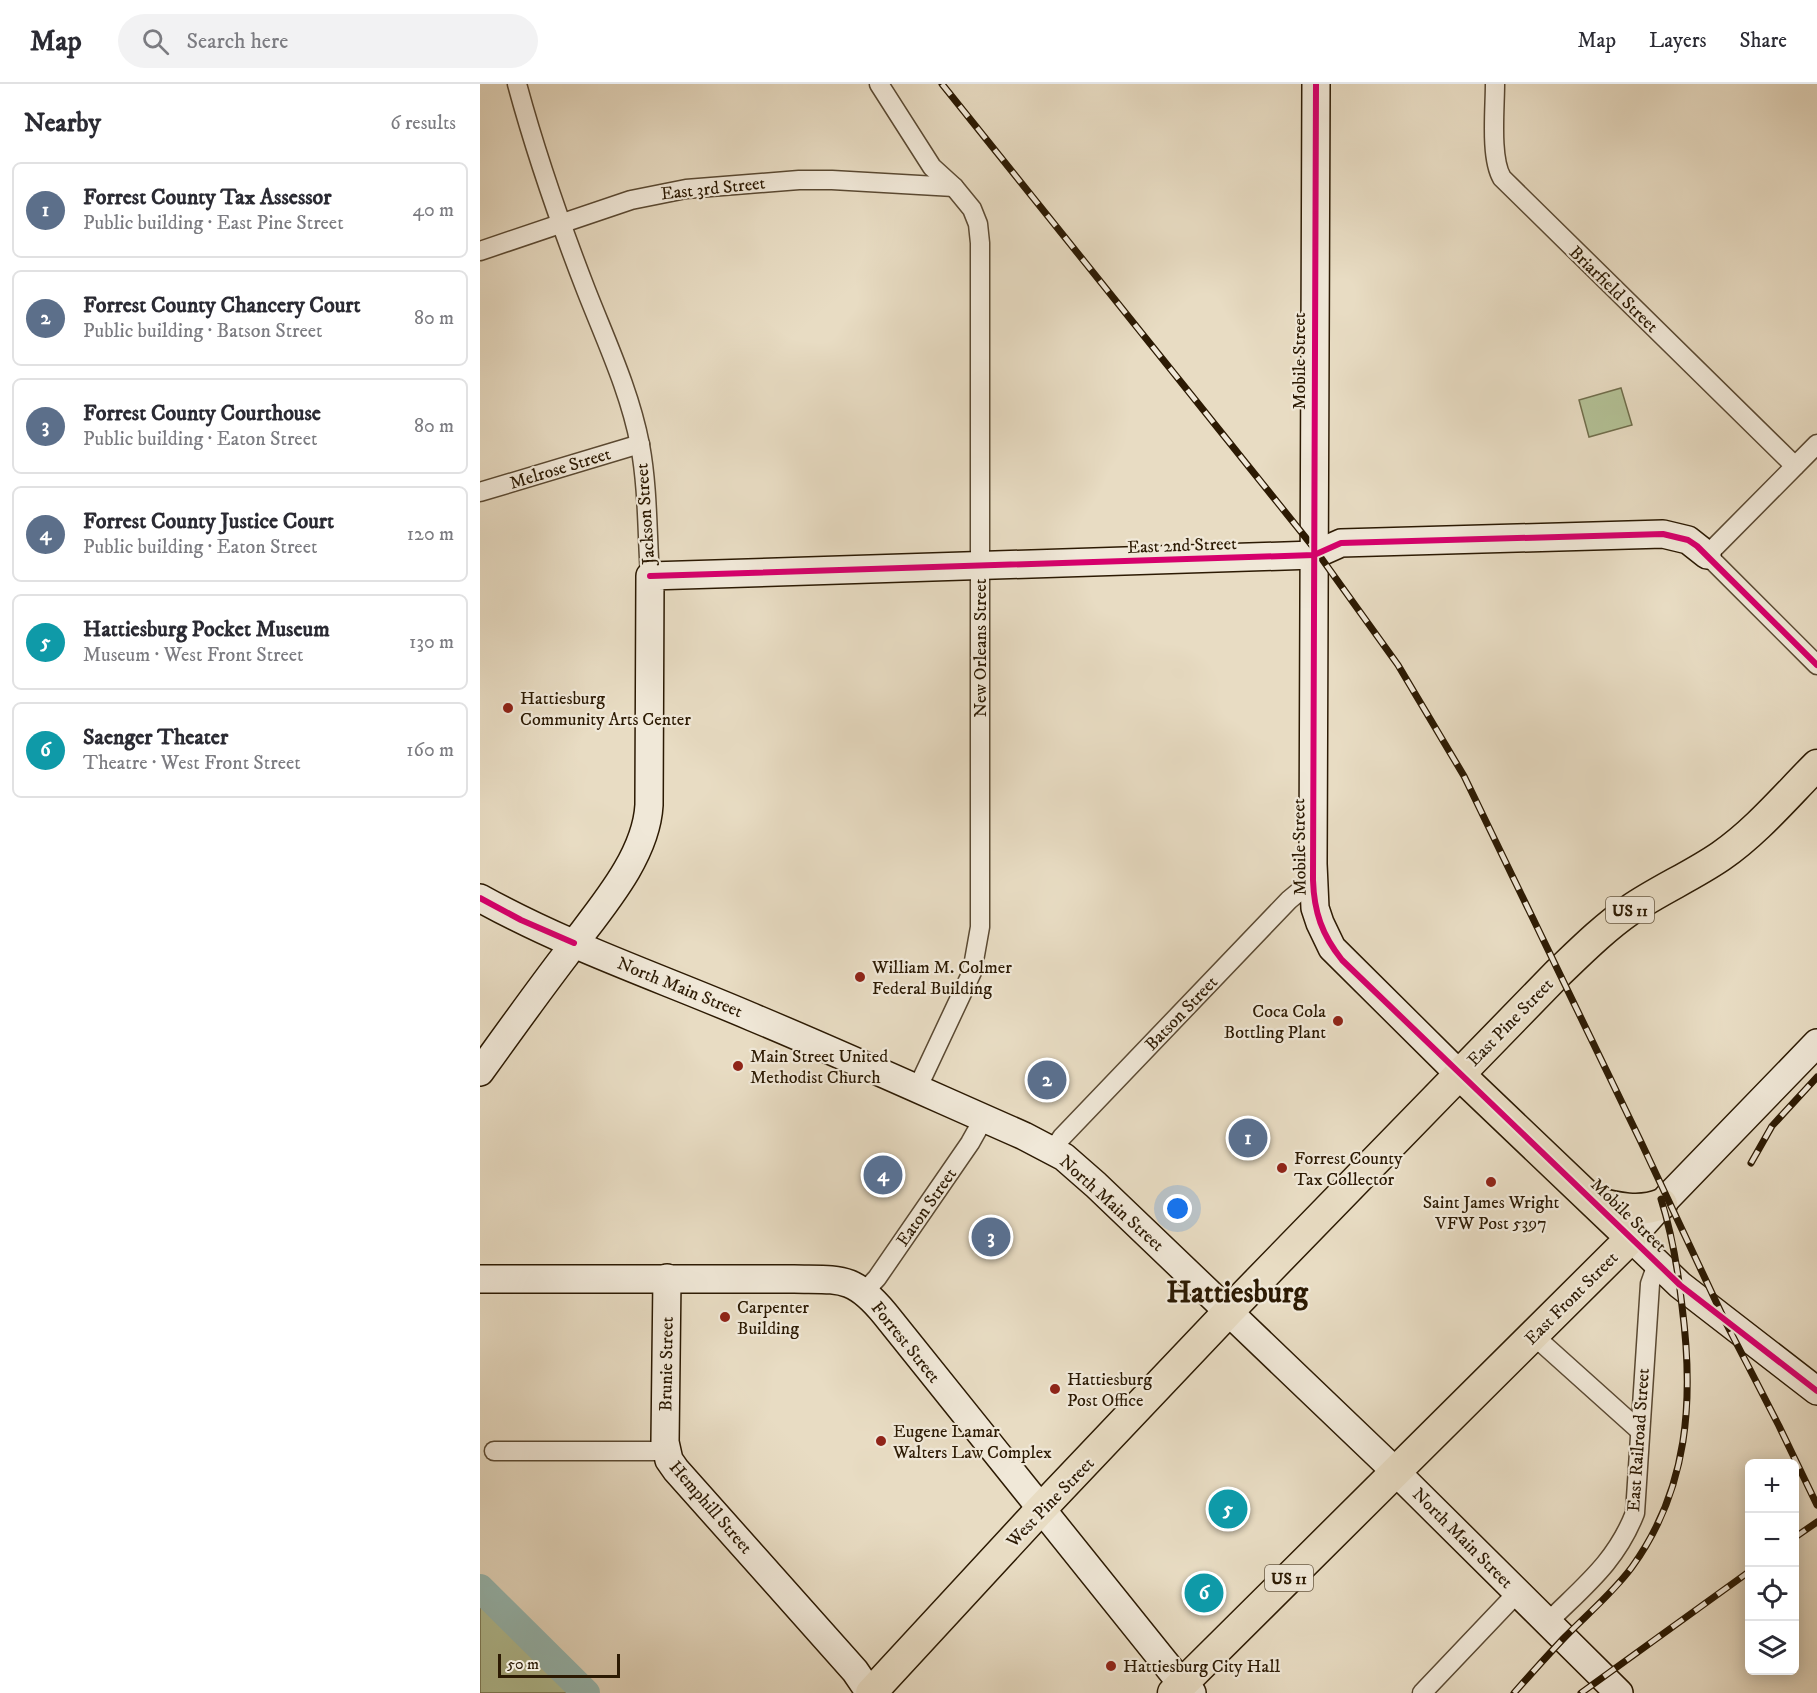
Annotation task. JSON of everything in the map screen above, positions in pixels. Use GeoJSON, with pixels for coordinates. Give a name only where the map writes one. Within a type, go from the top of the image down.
{"type":"FeatureCollection","features":[{"type":"Feature","properties":{"kind":"main road","name":"East Pine Street"},"geometry":{"type":"LineString","coordinates":[[1229,1311],[1459,1074],[1597,936],[1630,910],[1720,857],[1751,832],[1817,765]]}},
{"type":"Feature","properties":{"kind":"main road","name":"Mobile Street"},"geometry":{"type":"LineString","coordinates":[[1459,1074],[1631,1238]]}},
{"type":"Feature","properties":{"kind":"main road"},"geometry":{"type":"LineString","coordinates":[[1594,1202],[1631,1209],[1653,1208],[1662,1204]]}},
{"type":"Feature","properties":{"kind":"main road","name":"East Front Street"},"geometry":{"type":"LineString","coordinates":[[1396,1472],[1631,1238]]}},
{"type":"Feature","properties":{"kind":"main road","name":"West Pine Street"},"geometry":{"type":"LineString","coordinates":[[871,1693],[1229,1311]]}},
{"type":"Feature","properties":{"kind":"main road","name":"US 11"},"geometry":{"type":"LineString","coordinates":[[1183,1690],[1396,1472]]}},
{"type":"Feature","properties":{"kind":"street","name":"Jackson Street"},"geometry":{"type":"LineString","coordinates":[[480,1072],[626,871],[648,819],[650,576],[640,444],[623,384],[561,224],[517,84]]}},
{"type":"Feature","properties":{"kind":"street","name":"New Orleans Street"},"geometry":{"type":"LineString","coordinates":[[879,84],[927,159],[941,177],[954,187],[967,202],[975,216],[980,243],[981,909],[978,943],[972,972],[918,1089]]}},
{"type":"Feature","properties":{"kind":"street","name":"Mobile Street"},"geometry":{"type":"LineString","coordinates":[[1316,84],[1313,880],[1315,908],[1332,948],[1459,1074]]}},
{"type":"Feature","properties":{"kind":"street","name":"Briarfield Street"},"geometry":{"type":"LineString","coordinates":[[1495,84],[1495,158],[1502,178],[1795,466]]}},
{"type":"Feature","properties":{"kind":"street","name":"East 3rd Street"},"geometry":{"type":"LineString","coordinates":[[480,251],[640,198],[686,189],[732,184],[832,180],[954,187]]}},
{"type":"Feature","properties":{"kind":"street","name":"Melrose Street"},"geometry":{"type":"LineString","coordinates":[[480,492],[640,444]]}},
{"type":"Feature","properties":{"kind":"street"},"geometry":{"type":"LineString","coordinates":[[1817,444],[1707,555],[1817,665]]}},
{"type":"Feature","properties":{"kind":"street","name":"East 2nd Street"},"geometry":{"type":"LineString","coordinates":[[650,576],[1314,555],[1341,543],[1662,534],[1688,540],[1707,555]]}},
{"type":"Feature","properties":{"kind":"street","name":"Batson Street"},"geometry":{"type":"LineString","coordinates":[[1053,1150],[1065,1134],[1289,900],[1313,880]]}},
{"type":"Feature","properties":{"kind":"street","name":"North Main Street"},"geometry":{"type":"LineString","coordinates":[[480,898],[521,920],[753,1017],[1053,1150],[1089,1178],[1229,1311],[1396,1472],[1619,1693]]}},
{"type":"Feature","properties":{"kind":"street","name":"East Front Street"},"geometry":{"type":"LineString","coordinates":[[1631,1238],[1817,1043]]}},
{"type":"Feature","properties":{"kind":"street","name":"Eaton Street"},"geometry":{"type":"LineString","coordinates":[[864,1292],[877,1278],[984,1118]]}},
{"type":"Feature","properties":{"kind":"street","name":"Mobile Street"},"geometry":{"type":"LineString","coordinates":[[1631,1238],[1702,1304],[1817,1391]]}},
{"type":"Feature","properties":{"kind":"street","name":"East Railroad Street"},"geometry":{"type":"LineString","coordinates":[[1548,1622],[1609,1562],[1630,1527],[1636,1506],[1650,1284],[1657,1264]]}},
{"type":"Feature","properties":{"kind":"street","name":"Brunie Street"},"geometry":{"type":"LineString","coordinates":[[666,1451],[667,1278]]}},
{"type":"Feature","properties":{"kind":"street","name":"Forrest Street"},"geometry":{"type":"LineString","coordinates":[[480,1279],[794,1279],[844,1281],[864,1292],[885,1314],[1183,1690]]}},
{"type":"Feature","properties":{"kind":"street"},"geometry":{"type":"LineString","coordinates":[[1533,1335],[1640,1431]]}},
{"type":"Feature","properties":{"kind":"street","name":"Hemphill Street"},"geometry":{"type":"LineString","coordinates":[[494,1451],[666,1451],[675,1470],[855,1671],[871,1693]]}},
{"type":"Feature","properties":{"kind":"street"},"geometry":{"type":"LineString","coordinates":[[1422,1693],[1518,1592]]}},
{"type":"Feature","properties":{"kind":"green space"},"geometry":{"type":"Polygon","coordinates":[[[1621,388],[1632,425],[1589,437],[1579,400],[1621,388]]]}},
{"type":"Feature","properties":{"kind":"green space"},"geometry":{"type":"Polygon","coordinates":[[[480,1588],[483,1590],[586,1693],[480,1693],[480,1588]]]}},
{"type":"Feature","properties":{"kind":"waterway"},"geometry":{"type":"LineString","coordinates":[[480,1588],[586,1693]]}},
{"type":"Feature","properties":{"kind":"railway"},"geometry":{"type":"LineString","coordinates":[[942,84],[1314,548],[1398,665],[1464,776],[1726,1323],[1817,1505]]}},
{"type":"Feature","properties":{"kind":"railway"},"geometry":{"type":"LineString","coordinates":[[1751,1163],[1772,1126],[1817,1077]]}},
{"type":"Feature","properties":{"kind":"railway"},"geometry":{"type":"LineString","coordinates":[[1514,1693],[1632,1567],[1651,1537],[1666,1506],[1676,1474],[1683,1442],[1686,1409],[1686,1341],[1676,1266],[1661,1199]]}},
{"type":"Feature","properties":{"kind":"railway"},"geometry":{"type":"LineString","coordinates":[[1799,1535],[1817,1522]]}},
{"type":"Feature","properties":{"kind":"railway"},"geometry":{"type":"LineString","coordinates":[[1581,1693],[1745,1575]]}},
{"type":"Feature","properties":{"kind":"cycle path"},"geometry":{"type":"LineString","coordinates":[[1316,84],[1313,880],[1320,923],[1342,960],[1680,1285],[1817,1391]]}},
{"type":"Feature","properties":{"kind":"cycle path"},"geometry":{"type":"LineString","coordinates":[[650,576],[1314,555],[1341,543],[1663,534],[1688,540],[1697,546],[1817,665]]}},
{"type":"Feature","properties":{"kind":"cycle path"},"geometry":{"type":"LineString","coordinates":[[480,898],[521,920],[574,943]]}},
{"type":"Feature","properties":{"kind":"place","name":"Hattiesburg Community Arts Center"},"geometry":{"type":"Point","coordinates":[508,708]}},
{"type":"Feature","properties":{"kind":"place","name":"William M. Colmer Federal Building"},"geometry":{"type":"Point","coordinates":[860,977]}},
{"type":"Feature","properties":{"kind":"place","name":"Coca Cola Bottling Plant"},"geometry":{"type":"Point","coordinates":[1338,1021]}},
{"type":"Feature","properties":{"kind":"place","name":"Main Street United Methodist Church"},"geometry":{"type":"Point","coordinates":[738,1066]}},
{"type":"Feature","properties":{"kind":"place","name":"Forrest County Chancery Court"},"geometry":{"type":"Point","coordinates":[1047,1080]}},
{"type":"Feature","properties":{"kind":"place","name":"Forrest County Tax Assessor"},"geometry":{"type":"Point","coordinates":[1248,1138]}},
{"type":"Feature","properties":{"kind":"place","name":"Forrest County Tax Collector"},"geometry":{"type":"Point","coordinates":[1282,1168]}},
{"type":"Feature","properties":{"kind":"place","name":"Forrest County Justice Court"},"geometry":{"type":"Point","coordinates":[883,1175]}},
{"type":"Feature","properties":{"kind":"place","name":"Saint James Wright VFW Post 5397"},"geometry":{"type":"Point","coordinates":[1491,1182]}},
{"type":"Feature","properties":{"kind":"place","name":"Forrest County Courthouse"},"geometry":{"type":"Point","coordinates":[991,1237]}},
{"type":"Feature","properties":{"kind":"place","name":"Carpenter Building"},"geometry":{"type":"Point","coordinates":[725,1317]}},
{"type":"Feature","properties":{"kind":"place","name":"Hattiesburg Post Office"},"geometry":{"type":"Point","coordinates":[1055,1389]}},
{"type":"Feature","properties":{"kind":"place","name":"Eugene Lamar Walters Law Complex"},"geometry":{"type":"Point","coordinates":[881,1441]}},
{"type":"Feature","properties":{"kind":"place","name":"Hattiesburg Pocket Museum"},"geometry":{"type":"Point","coordinates":[1228,1509]}},
{"type":"Feature","properties":{"kind":"place","name":"Saenger Theater"},"geometry":{"type":"Point","coordinates":[1204,1593]}},
{"type":"Feature","properties":{"kind":"place","name":"Hattiesburg City Hall"},"geometry":{"type":"Point","coordinates":[1111,1666]}},
{"type":"Feature","properties":{"kind":"district","name":"Hattiesburg"},"geometry":{"type":"Point","coordinates":[1237,1292]}}]}
